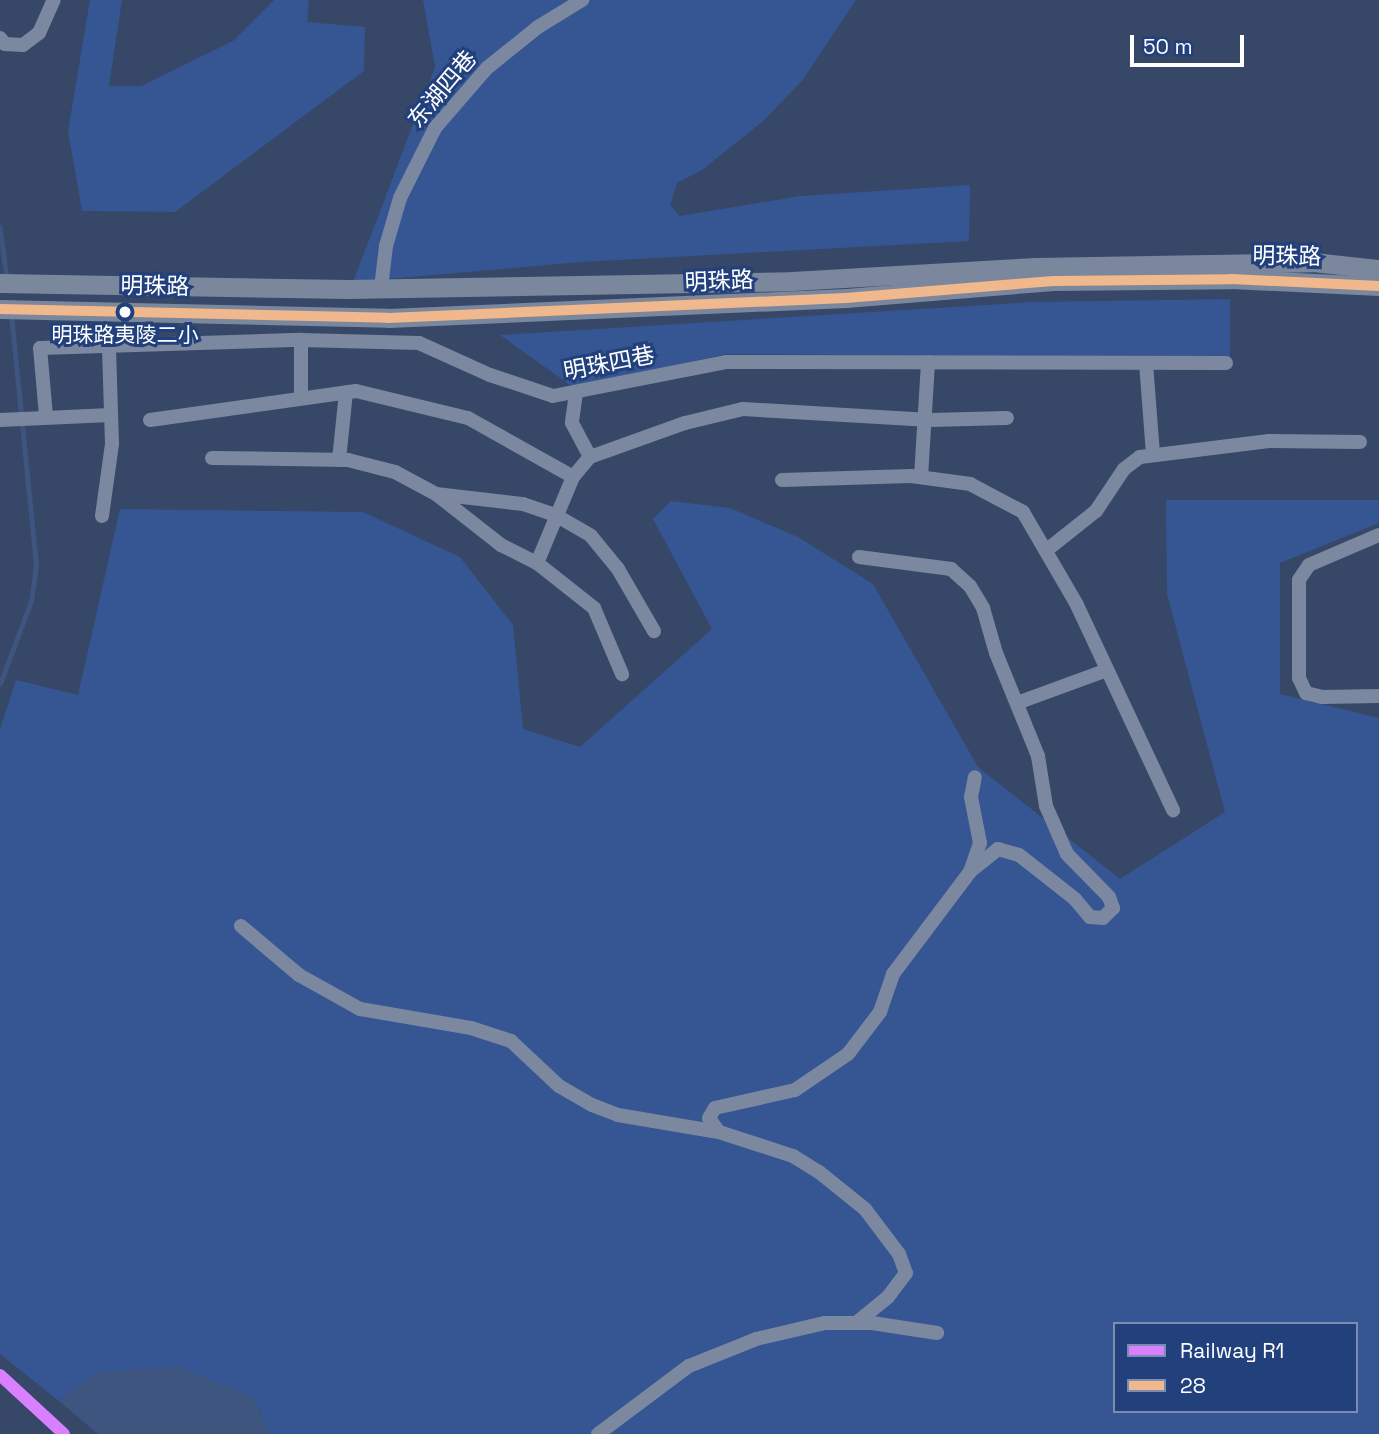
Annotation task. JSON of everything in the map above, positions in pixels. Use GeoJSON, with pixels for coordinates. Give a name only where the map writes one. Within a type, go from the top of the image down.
{"type":"FeatureCollection","features":[{"type":"Feature","properties":{"kind":"main road","name":"明珠路"},"geometry":{"type":"LineString","coordinates":[[0,283],[380,288],[792,281],[1036,267],[1313,262],[1379,269]]}},
{"type":"Feature","properties":{"kind":"main road","name":"明珠路"},"geometry":{"type":"LineString","coordinates":[[0,309],[388,318],[805,301],[1053,281],[1243,279],[1379,286]]}},
{"type":"Feature","properties":{"kind":"street"},"geometry":{"type":"LineString","coordinates":[[0,38],[5,44],[23,46],[38,33],[54,0]]}},
{"type":"Feature","properties":{"kind":"street","name":"东湖四巷"},"geometry":{"type":"LineString","coordinates":[[380,288],[386,246],[400,198],[435,128],[504,53],[582,0]]}},
{"type":"Feature","properties":{"kind":"street"},"geometry":{"type":"LineString","coordinates":[[301,340],[301,396]]}},
{"type":"Feature","properties":{"kind":"street","name":"明珠四巷"},"geometry":{"type":"LineString","coordinates":[[46,416],[40,348],[301,340],[419,343],[531,391],[553,396],[726,362],[1226,363]]}},
{"type":"Feature","properties":{"kind":"street"},"geometry":{"type":"LineString","coordinates":[[102,516],[112,444],[109,346]]}},
{"type":"Feature","properties":{"kind":"street"},"geometry":{"type":"LineString","coordinates":[[921,477],[928,362]]}},
{"type":"Feature","properties":{"kind":"street"},"geometry":{"type":"LineString","coordinates":[[1146,363],[1153,455]]}},
{"type":"Feature","properties":{"kind":"street"},"geometry":{"type":"LineString","coordinates":[[339,460],[346,392]]}},
{"type":"Feature","properties":{"kind":"street"},"geometry":{"type":"LineString","coordinates":[[150,420],[301,396],[346,392],[415,403],[468,418],[573,477]]}},
{"type":"Feature","properties":{"kind":"street"},"geometry":{"type":"LineString","coordinates":[[576,393],[572,423],[590,457]]}},
{"type":"Feature","properties":{"kind":"street"},"geometry":{"type":"LineString","coordinates":[[537,563],[573,477],[590,457],[628,440],[743,409],[924,419],[1007,418]]}},
{"type":"Feature","properties":{"kind":"street"},"geometry":{"type":"LineString","coordinates":[[0,420],[111,415]]}},
{"type":"Feature","properties":{"kind":"street"},"geometry":{"type":"LineString","coordinates":[[1048,549],[1096,511],[1124,469],[1140,457],[1269,442],[1360,442]]}},
{"type":"Feature","properties":{"kind":"street"},"geometry":{"type":"LineString","coordinates":[[212,458],[339,460],[395,472],[436,494],[500,545],[537,563],[594,608],[622,674]]}},
{"type":"Feature","properties":{"kind":"street"},"geometry":{"type":"LineString","coordinates":[[782,480],[921,477],[970,484],[1001,498],[1023,512],[1048,549],[1173,810]]}},
{"type":"Feature","properties":{"kind":"street"},"geometry":{"type":"LineString","coordinates":[[436,494],[523,504],[557,516],[597,545],[618,569],[654,631]]}},
{"type":"Feature","properties":{"kind":"street"},"geometry":{"type":"LineString","coordinates":[[1379,535],[1309,565],[1299,580],[1299,678],[1306,693],[1322,697],[1379,696]]}},
{"type":"Feature","properties":{"kind":"street"},"geometry":{"type":"LineString","coordinates":[[859,557],[951,569],[970,586],[983,608],[1038,756],[1046,806],[1067,853],[1109,897],[1113,908],[1103,918],[1090,917],[1075,899],[1019,855],[998,849],[970,872]]}},
{"type":"Feature","properties":{"kind":"street"},"geometry":{"type":"LineString","coordinates":[[1017,703],[1107,670]]}},
{"type":"Feature","properties":{"kind":"street"},"geometry":{"type":"LineString","coordinates":[[719,1132],[709,1118],[715,1108],[795,1090],[848,1054],[880,1012],[904,957],[937,920],[970,872],[980,843],[971,797],[975,777]]}},
{"type":"Feature","properties":{"kind":"street"},"geometry":{"type":"LineString","coordinates":[[241,926],[299,975],[360,1009],[471,1028],[511,1041],[559,1086],[592,1105],[618,1115],[719,1132],[793,1156],[819,1172],[865,1209],[899,1254],[906,1273],[888,1297],[856,1323]]}},
{"type":"Feature","properties":{"kind":"street"},"geometry":{"type":"LineString","coordinates":[[598,1434],[689,1366],[756,1339],[825,1323],[856,1323],[937,1333]]}},
{"type":"Feature","properties":{"kind":"shaded area"},"geometry":{"type":"Polygon","coordinates":[[[90,0],[122,0],[109,86],[141,86],[233,41],[274,0],[309,0],[307,22],[365,27],[364,71],[175,212],[82,211],[68,131],[90,0]]]}},
{"type":"Feature","properties":{"kind":"shaded area"},"geometry":{"type":"Polygon","coordinates":[[[423,0],[856,0],[802,81],[762,122],[702,170],[677,183],[670,205],[680,216],[801,196],[970,185],[969,241],[581,262],[353,282],[435,67],[423,0]]]}},
{"type":"Feature","properties":{"kind":"shaded area"},"geometry":{"type":"Polygon","coordinates":[[[1230,299],[1230,358],[727,354],[573,387],[500,335],[1033,302],[1230,299]]]}},
{"type":"Feature","properties":{"kind":"shaded area"},"geometry":{"type":"Polygon","coordinates":[[[1166,500],[1379,500],[1379,523],[1280,563],[1280,694],[1379,718],[1379,1434],[270,1434],[253,1397],[98,1372],[59,1401],[0,1354],[0,729],[16,680],[78,695],[120,509],[363,512],[460,557],[513,625],[523,729],[580,747],[712,629],[653,519],[671,501],[730,508],[798,537],[873,584],[978,767],[1120,879],[1225,812],[1167,594],[1166,500]]]}},
{"type":"Feature","properties":{"kind":"shaded area"},"geometry":{"type":"Polygon","coordinates":[[[178,1367],[253,1397],[270,1434],[98,1434],[59,1401],[98,1372],[178,1367]]]}},
{"type":"Feature","properties":{"kind":"waterway"},"geometry":{"type":"LineString","coordinates":[[0,227],[7,278]]}},
{"type":"Feature","properties":{"kind":"waterway"},"geometry":{"type":"LineString","coordinates":[[0,684],[31,601],[36,565],[11,315]]}},
{"type":"Feature","properties":{"kind":"rail line","name":"R1"},"geometry":{"type":"LineString","coordinates":[[0,1375],[64,1434]]}},
{"type":"Feature","properties":{"kind":"transit line","name":"28"},"geometry":{"type":"LineString","coordinates":[[0,309],[388,318],[846,298],[1053,281],[1231,279],[1379,286]]}},
{"type":"Feature","properties":{"kind":"place","name":"明珠路夷陵二小"},"geometry":{"type":"Point","coordinates":[125,312]}}]}
